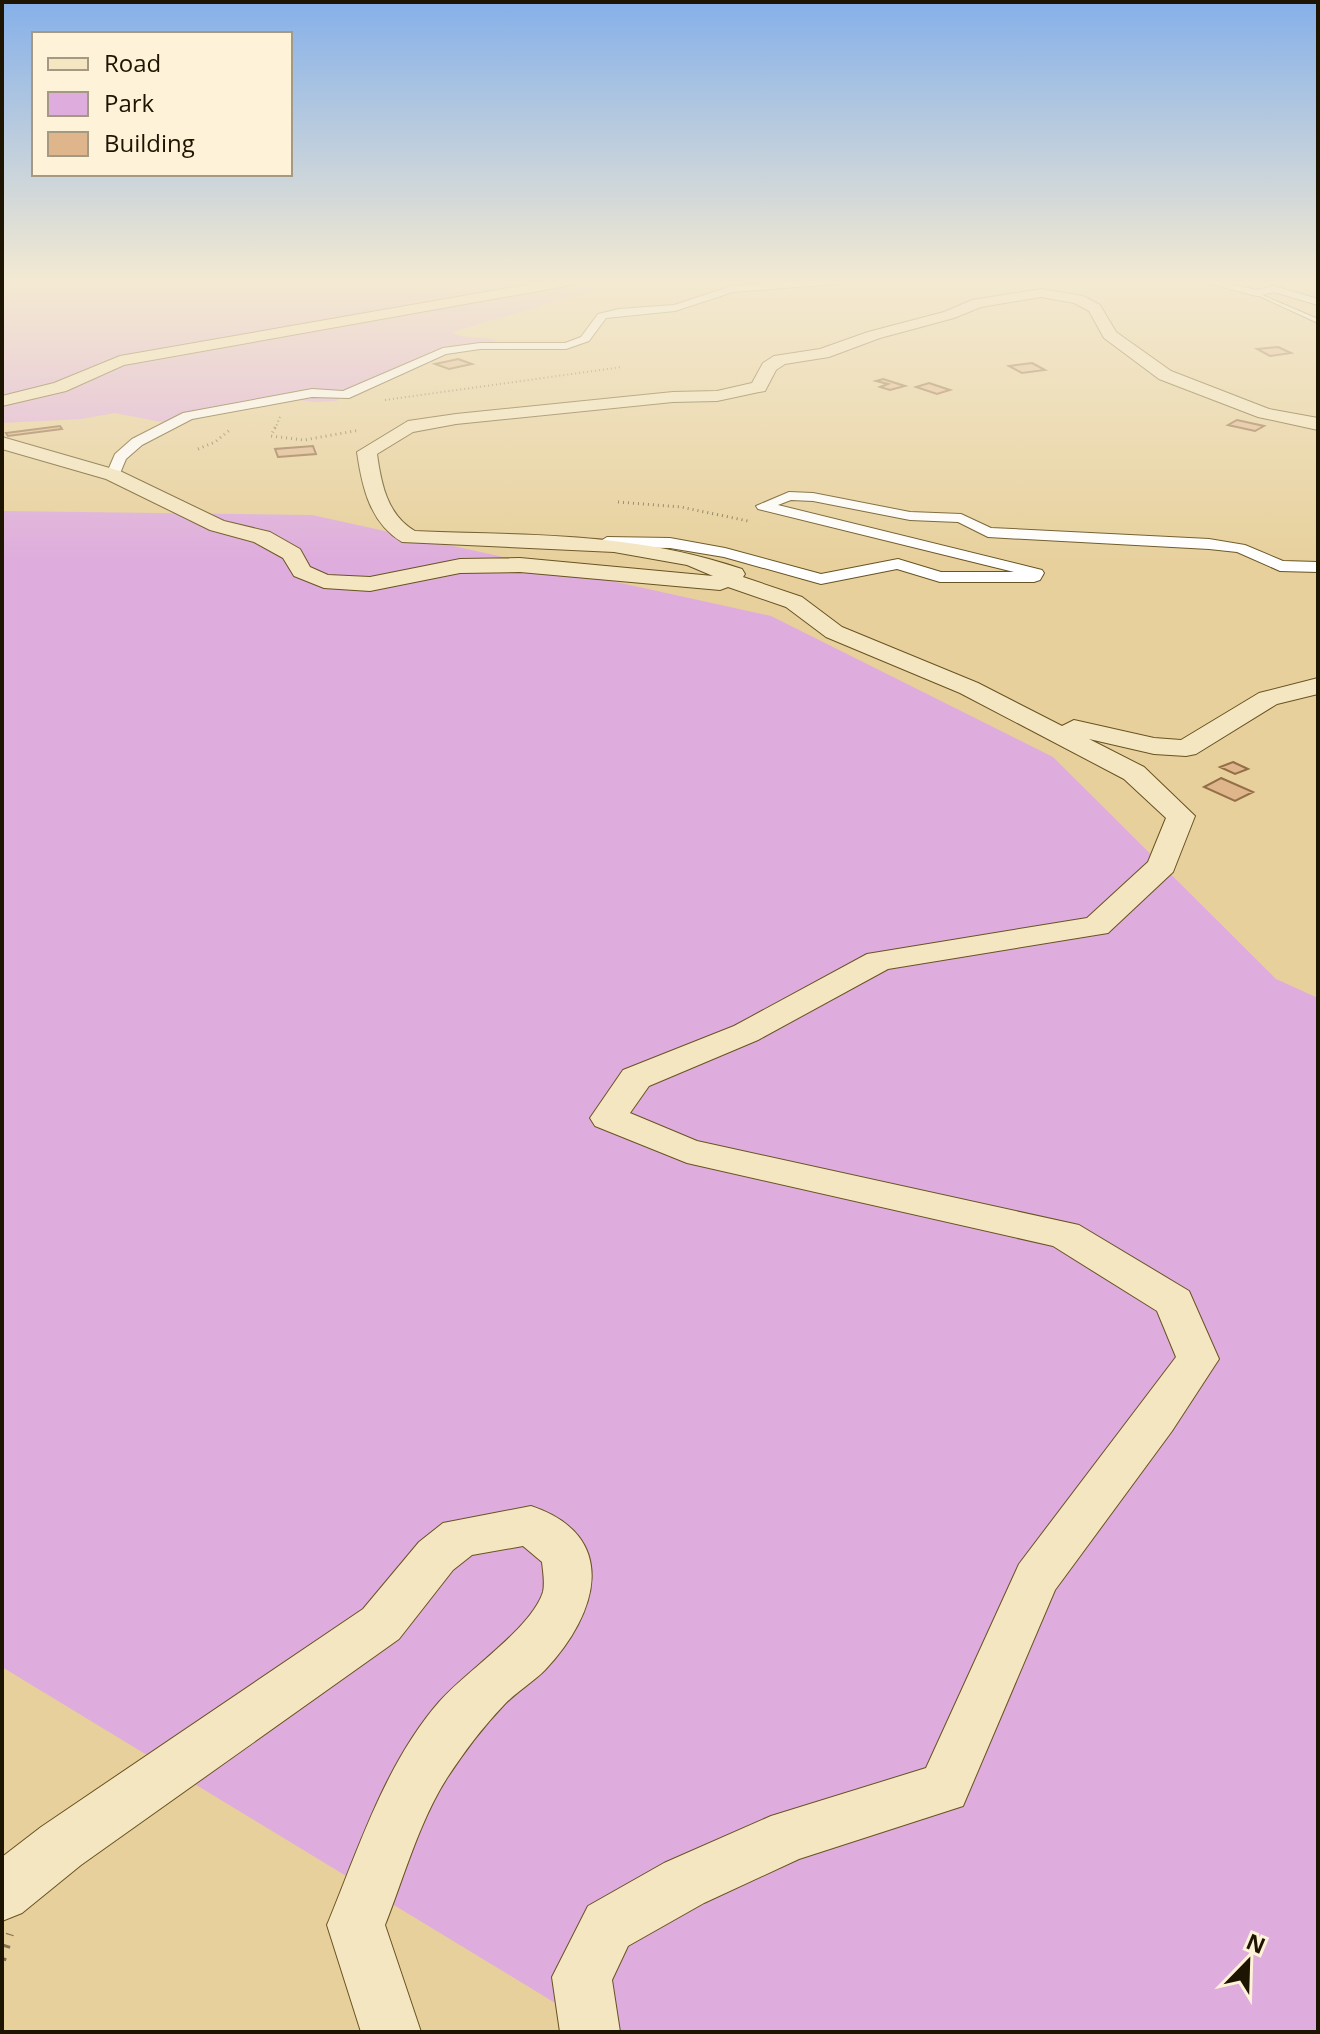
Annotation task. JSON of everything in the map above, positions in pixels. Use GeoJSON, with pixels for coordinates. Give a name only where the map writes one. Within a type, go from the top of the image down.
{"type":"FeatureCollection","features":[{"type":"Feature","properties":{"kind":"main road"},"geometry":{"type":"LineString","coordinates":[[2,401],[60,387],[90,374]]}},
{"type":"Feature","properties":{"kind":"main road"},"geometry":{"type":"LineString","coordinates":[[2,443],[113,475],[217,526],[262,537],[292,554],[302,571],[324,581],[370,584],[460,566],[520,565],[720,583],[723,578],[734,574],[703,561],[607,542],[410,537],[397,532],[380,505],[371,482],[367,452],[408,427],[456,419],[737,393],[759,387],[766,374]]}},
{"type":"Feature","properties":{"kind":"main road"},"geometry":{"type":"LineString","coordinates":[[1163,374],[1264,413],[1318,424]]}},
{"type":"Feature","properties":{"kind":"main road"},"geometry":{"type":"LineString","coordinates":[[590,2032],[582,1977],[608,1926],[684,1883],[791,1835],[944,1788],[1036,1579],[1198,1359],[1174,1302],[1065,1235],[687,1151],[608,1118],[636,1078],[746,1033],[879,961],[1097,926],[1162,866],[1181,816],[1134,773],[937,672],[834,632],[794,602],[723,578]]}},
{"type":"Feature","properties":{"kind":"main road"},"geometry":{"type":"LineString","coordinates":[[983,696],[1067,726],[1154,746],[1186,748],[1268,698],[1318,686]]}},
{"type":"Feature","properties":{"kind":"main road"},"geometry":{"type":"LineString","coordinates":[[2,1893],[61,1846],[381,1624],[436,1556],[460,1537],[531,1525],[566,1553],[568,1592],[550,1626],[527,1654],[488,1686],[456,1721],[426,1764],[391,1838],[356,1925],[391,2032]]}},
{"type":"Feature","properties":{"kind":"street"},"geometry":{"type":"LineString","coordinates":[[113,475],[120,457],[137,442],[188,416],[312,393],[345,395],[392,374]]}},
{"type":"Feature","properties":{"kind":"street"},"geometry":{"type":"LineString","coordinates":[[607,542],[670,543],[725,553],[821,579],[898,564],[940,577],[1034,577],[1036,573],[763,506],[789,496],[813,497],[910,516],[961,518],[988,532],[1209,544],[1240,548],[1280,566],[1318,567]]}},
{"type":"Feature","properties":{"kind":"path"},"geometry":{"type":"LineString","coordinates":[[345,395],[384,400],[444,394],[565,374]]}},
{"type":"Feature","properties":{"kind":"path"},"geometry":{"type":"LineString","coordinates":[[279,414],[281,420],[271,436],[278,439],[308,440],[339,431],[408,427]]}},
{"type":"Feature","properties":{"kind":"path"},"geometry":{"type":"LineString","coordinates":[[198,449],[215,442],[234,426]]}},
{"type":"Feature","properties":{"kind":"green space"},"geometry":{"type":"Polygon","coordinates":[[[2,374],[383,374],[336,401],[315,402],[269,396],[161,422],[115,413],[81,419],[2,423],[2,374]]]}},
{"type":"Feature","properties":{"kind":"green space"},"geometry":{"type":"Polygon","coordinates":[[[2,511],[312,515],[771,616],[1053,757],[1276,979],[1318,998],[1318,2032],[603,2032],[2,1667],[2,511]]]}},
{"type":"Feature","properties":{"kind":"building"},"geometry":{"type":"Polygon","coordinates":[[[883,379],[905,386],[890,390],[880,387],[888,384],[876,381],[883,379]]]}},
{"type":"Feature","properties":{"kind":"building"},"geometry":{"type":"Polygon","coordinates":[[[929,383],[950,390],[937,394],[916,387],[929,383]]]}},
{"type":"Feature","properties":{"kind":"building"},"geometry":{"type":"Polygon","coordinates":[[[1237,420],[1264,426],[1255,431],[1228,425],[1237,420]]]}},
{"type":"Feature","properties":{"kind":"building"},"geometry":{"type":"Polygon","coordinates":[[[60,426],[62,429],[8,436],[6,433],[60,426]]]}},
{"type":"Feature","properties":{"kind":"building"},"geometry":{"type":"Polygon","coordinates":[[[313,446],[316,454],[278,457],[275,449],[313,446]]]}},
{"type":"Feature","properties":{"kind":"building"},"geometry":{"type":"Polygon","coordinates":[[[1233,762],[1248,769],[1235,774],[1220,767],[1233,762]]]}},
{"type":"Feature","properties":{"kind":"building"},"geometry":{"type":"Polygon","coordinates":[[[1221,778],[1253,792],[1235,801],[1204,787],[1221,778]]]}}]}
